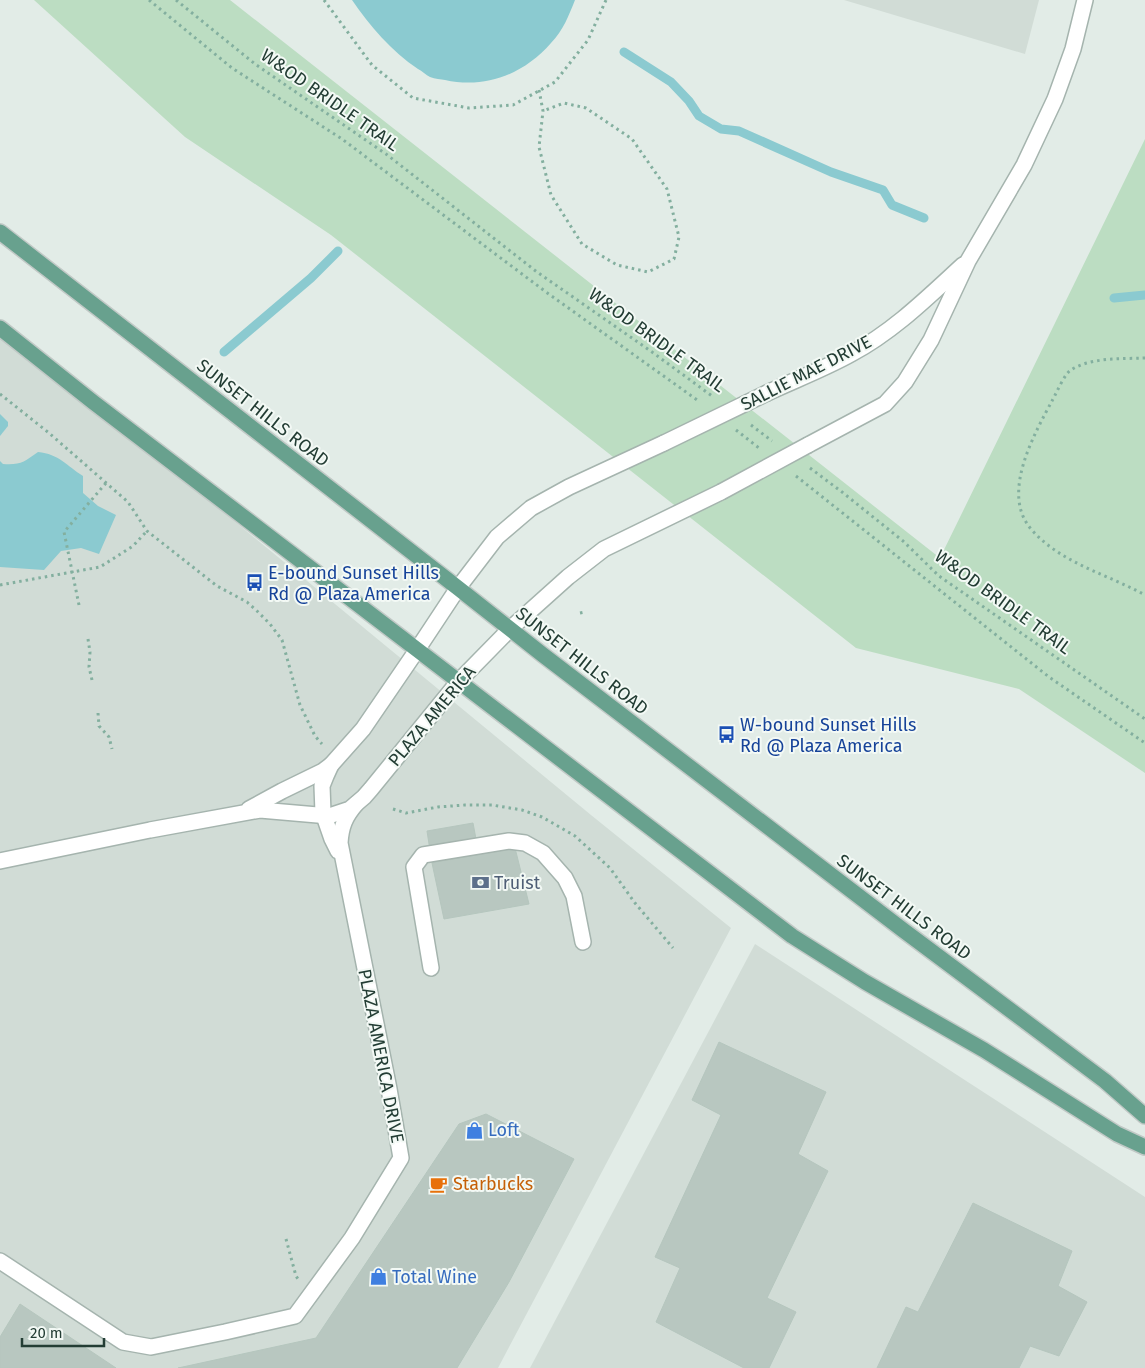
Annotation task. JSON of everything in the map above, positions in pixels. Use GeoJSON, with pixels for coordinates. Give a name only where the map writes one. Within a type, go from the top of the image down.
{"type":"FeatureCollection","features":[{"type":"Feature","properties":{"kind":"main road","name":"SUNSET HILLS ROAD"},"geometry":{"type":"LineString","coordinates":[[0,232],[510,629],[911,936],[1105,1080],[1145,1116]]}},
{"type":"Feature","properties":{"kind":"main road"},"geometry":{"type":"LineString","coordinates":[[0,328],[101,408],[792,936],[865,982],[984,1050],[1117,1134],[1145,1146]]}},
{"type":"Feature","properties":{"kind":"street"},"geometry":{"type":"LineString","coordinates":[[510,629],[568,576],[604,550],[721,492],[885,404],[905,382],[932,340],[968,261],[1024,165],[1051,107],[1073,49],[1085,0]]}},
{"type":"Feature","properties":{"kind":"street","name":"SALLIE MAE DRIVE"},"geometry":{"type":"LineString","coordinates":[[458,588],[497,537],[531,508],[569,487],[852,354],[882,335],[911,313],[968,261]]}},
{"type":"Feature","properties":{"kind":"street"},"geometry":{"type":"LineString","coordinates":[[344,864],[324,816],[322,786],[326,776],[332,765],[363,729],[458,588]]}},
{"type":"Feature","properties":{"kind":"street","name":"PLAZA AMERICA"},"geometry":{"type":"LineString","coordinates":[[356,804],[371,789],[459,681],[510,629]]}},
{"type":"Feature","properties":{"kind":"street"},"geometry":{"type":"LineString","coordinates":[[239,814],[332,765]]}},
{"type":"Feature","properties":{"kind":"street"},"geometry":{"type":"LineString","coordinates":[[0,861],[150,830],[260,810],[329,816],[342,813],[356,804]]}},
{"type":"Feature","properties":{"kind":"street","name":"PLAZA AMERICA DRIVE"},"geometry":{"type":"LineString","coordinates":[[0,1261],[123,1342],[150,1347],[294,1316],[352,1238],[401,1158],[340,843],[340,834],[346,815],[356,804]]}},
{"type":"Feature","properties":{"kind":"street"},"geometry":{"type":"LineString","coordinates":[[431,968],[414,867],[423,855],[432,853],[509,840],[525,844],[543,853],[565,878],[574,896],[583,942]]}},
{"type":"Feature","properties":{"kind":"path"},"geometry":{"type":"LineString","coordinates":[[149,0],[232,68],[342,139],[546,292],[704,406]]}},
{"type":"Feature","properties":{"kind":"path","name":"W&OD BRIDLE TRAIL"},"geometry":{"type":"LineString","coordinates":[[176,0],[254,64],[386,154],[537,272],[652,352],[714,398]]}},
{"type":"Feature","properties":{"kind":"path"},"geometry":{"type":"LineString","coordinates":[[324,0],[372,65],[413,98],[469,108],[512,105],[555,82],[588,40],[606,0]]}},
{"type":"Feature","properties":{"kind":"path"},"geometry":{"type":"LineString","coordinates":[[539,90],[543,110],[539,147],[551,196],[582,244],[617,265],[648,272],[674,259],[679,237],[666,189],[632,139],[586,108],[564,103],[543,110]]}},
{"type":"Feature","properties":{"kind":"path"},"geometry":{"type":"LineString","coordinates":[[1145,358],[1085,363],[1069,370],[1042,420],[1026,456],[1020,477],[1019,497],[1022,513],[1026,521],[1045,544],[1071,560],[1145,595]]}},
{"type":"Feature","properties":{"kind":"path"},"geometry":{"type":"LineString","coordinates":[[0,394],[49,433],[128,502],[147,530],[217,586],[247,602],[270,624],[282,640],[300,706],[324,748]]}},
{"type":"Feature","properties":{"kind":"path"},"geometry":{"type":"LineString","coordinates":[[745,420],[776,443]]}},
{"type":"Feature","properties":{"kind":"path"},"geometry":{"type":"LineString","coordinates":[[734,429],[764,452]]}},
{"type":"Feature","properties":{"kind":"path","name":"W&OD BRIDLE TRAIL"},"geometry":{"type":"LineString","coordinates":[[807,466],[903,541],[939,576],[1145,719]]}},
{"type":"Feature","properties":{"kind":"path"},"geometry":{"type":"LineString","coordinates":[[794,475],[1050,677],[1145,743]]}},
{"type":"Feature","properties":{"kind":"path"},"geometry":{"type":"LineString","coordinates":[[79,605],[64,532],[106,483]]}},
{"type":"Feature","properties":{"kind":"path"},"geometry":{"type":"LineString","coordinates":[[0,586],[100,567],[133,546],[147,530]]}},
{"type":"Feature","properties":{"kind":"path"},"geometry":{"type":"LineString","coordinates":[[580,613],[585,612]]}},
{"type":"Feature","properties":{"kind":"path"},"geometry":{"type":"LineString","coordinates":[[88,640],[90,652],[89,667],[92,680]]}},
{"type":"Feature","properties":{"kind":"path"},"geometry":{"type":"LineString","coordinates":[[98,713],[99,726],[109,737],[112,750]]}},
{"type":"Feature","properties":{"kind":"shaded area"},"geometry":{"type":"Polygon","coordinates":[[[844,0],[1039,0],[1025,54],[844,0]]]}},
{"type":"Feature","properties":{"kind":"shaded area"},"geometry":{"type":"Polygon","coordinates":[[[0,328],[731,928],[498,1368],[0,1368],[0,328]]]}},
{"type":"Feature","properties":{"kind":"shaded area"},"geometry":{"type":"Polygon","coordinates":[[[755,944],[1145,1197],[1145,1368],[530,1368],[755,944]]]}},
{"type":"Feature","properties":{"kind":"green space"},"geometry":{"type":"Polygon","coordinates":[[[34,0],[230,0],[940,558],[1145,139],[1145,773],[1019,689],[856,648],[331,235],[185,137],[34,0]]]}},
{"type":"Feature","properties":{"kind":"water"},"geometry":{"type":"Polygon","coordinates":[[[352,0],[575,0],[559,33],[529,63],[516,71],[489,80],[460,82],[432,78],[408,62],[374,29],[352,0]]]}},
{"type":"Feature","properties":{"kind":"water"},"geometry":{"type":"Polygon","coordinates":[[[0,414],[8,422],[8,426],[0,436],[0,414]]]}},
{"type":"Feature","properties":{"kind":"water"},"geometry":{"type":"Polygon","coordinates":[[[38,452],[52,455],[83,476],[83,493],[98,506],[116,515],[99,554],[81,548],[61,551],[44,570],[0,567],[0,461],[3,464],[14,464],[26,460],[38,452]]]}},
{"type":"Feature","properties":{"kind":"building"},"geometry":{"type":"Polygon","coordinates":[[[473,823],[479,855],[432,863],[427,831],[473,823]]]}},
{"type":"Feature","properties":{"kind":"building","name":"Truist"},"geometry":{"type":"Polygon","coordinates":[[[515,848],[529,904],[444,919],[432,863],[515,848]]]}},
{"type":"Feature","properties":{"kind":"building"},"geometry":{"type":"Polygon","coordinates":[[[719,1042],[826,1092],[798,1154],[828,1171],[767,1298],[796,1312],[769,1368],[744,1368],[656,1322],[680,1268],[655,1257],[721,1115],[692,1100],[719,1042]]]}},
{"type":"Feature","properties":{"kind":"building"},"geometry":{"type":"Polygon","coordinates":[[[486,1114],[574,1159],[509,1282],[457,1368],[178,1368],[316,1338],[459,1124],[486,1114]]]}},
{"type":"Feature","properties":{"kind":"building"},"geometry":{"type":"Polygon","coordinates":[[[973,1203],[1072,1251],[1058,1286],[1087,1302],[1059,1356],[1030,1346],[1019,1368],[877,1368],[906,1307],[918,1312],[973,1203]]]}},
{"type":"Feature","properties":{"kind":"building"},"geometry":{"type":"Polygon","coordinates":[[[20,1304],[116,1368],[0,1368],[0,1337],[20,1304]]]}},
{"type":"Feature","properties":{"kind":"waterway"},"geometry":{"type":"LineString","coordinates":[[624,52],[671,82],[689,101],[699,116],[721,129],[739,131],[831,172],[883,190],[892,205],[924,218]]}},
{"type":"Feature","properties":{"kind":"waterway"},"geometry":{"type":"LineString","coordinates":[[224,352],[311,278],[338,251]]}},
{"type":"Feature","properties":{"kind":"waterway"},"geometry":{"type":"LineString","coordinates":[[1114,298],[1145,295]]}},
{"type":"Feature","properties":{"kind":"place","name":"E-bound Sunset Hills Rd @ Plaza America"},"geometry":{"type":"Point","coordinates":[254,583]}},
{"type":"Feature","properties":{"kind":"place","name":"W-bound Sunset Hills Rd @ Plaza America"},"geometry":{"type":"Point","coordinates":[726,735]}},
{"type":"Feature","properties":{"kind":"place","name":"Truist"},"geometry":{"type":"Point","coordinates":[480,883]}},
{"type":"Feature","properties":{"kind":"place","name":"Loft"},"geometry":{"type":"Point","coordinates":[474,1130]}},
{"type":"Feature","properties":{"kind":"place","name":"Starbucks"},"geometry":{"type":"Point","coordinates":[439,1184]}},
{"type":"Feature","properties":{"kind":"place","name":"Total Wine"},"geometry":{"type":"Point","coordinates":[378,1277]}}]}
